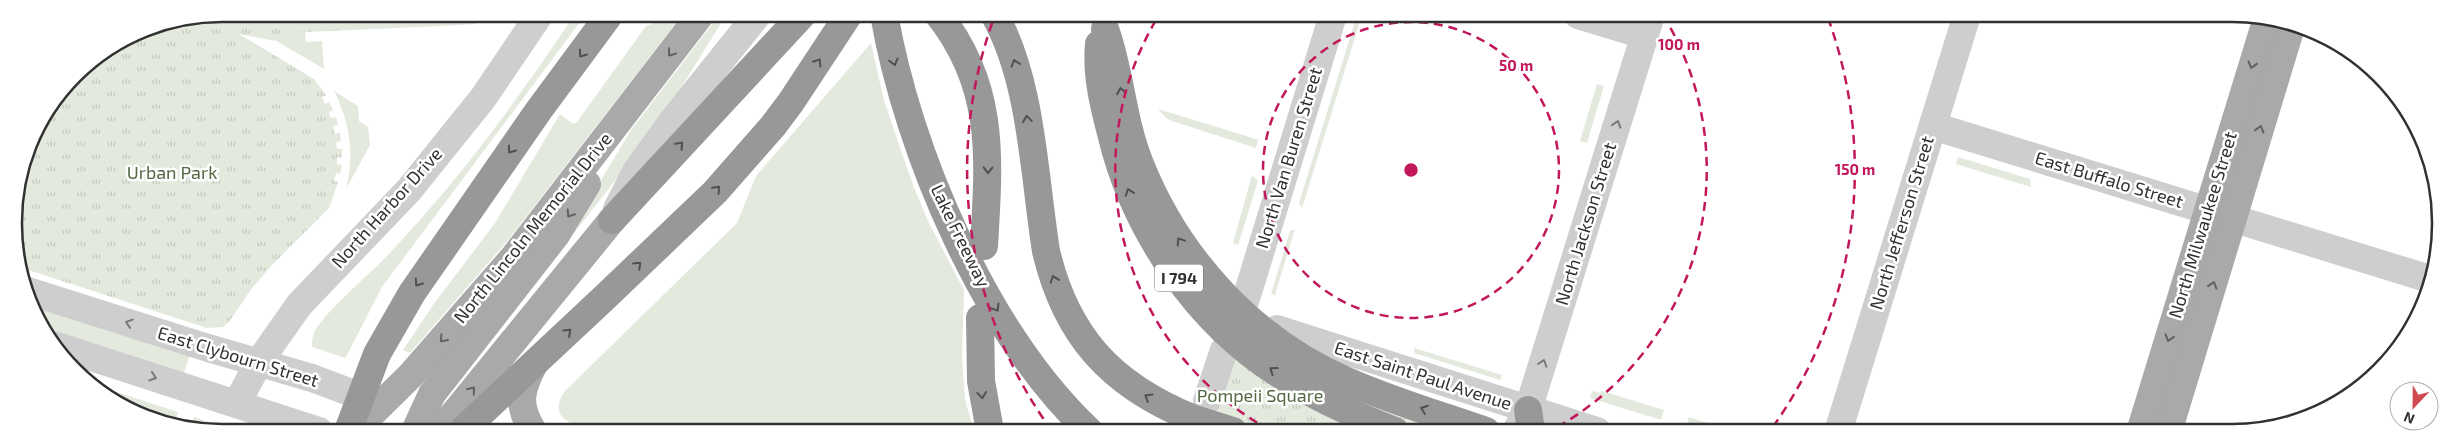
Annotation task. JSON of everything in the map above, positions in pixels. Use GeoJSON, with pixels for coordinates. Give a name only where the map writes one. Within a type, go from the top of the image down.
{"type":"FeatureCollection","features":[{"type":"Feature","properties":{"kind":"highway"},"geometry":{"type":"LineString","coordinates":[[353,424],[371,401],[378,354],[412,293],[539,110],[604,22]]}},
{"type":"Feature","properties":{"kind":"highway"},"geometry":{"type":"LineString","coordinates":[[612,220],[796,22]]}},
{"type":"Feature","properties":{"kind":"highway"},"geometry":{"type":"LineString","coordinates":[[444,424],[533,366],[715,192],[754,149],[791,102],[844,22]]}},
{"type":"Feature","properties":{"kind":"highway","name":"Lake Freeway"},"geometry":{"type":"LineString","coordinates":[[885,22],[889,46],[904,101],[926,165],[962,248],[1014,339],[1043,379],[1083,424]]}},
{"type":"Feature","properties":{"kind":"highway"},"geometry":{"type":"LineString","coordinates":[[943,22],[964,55],[975,79],[987,133],[988,168],[984,246]]}},
{"type":"Feature","properties":{"kind":"highway"},"geometry":{"type":"LineString","coordinates":[[998,22],[1006,36],[1023,91],[1046,251],[1052,276],[1074,324],[1110,369],[1146,397],[1192,418],[1210,424]]}},
{"type":"Feature","properties":{"kind":"highway"},"geometry":{"type":"LineString","coordinates":[[1105,22],[1115,57],[1129,132],[1155,200],[1189,255],[1219,290],[1243,314],[1267,333],[1324,370],[1364,388],[1466,424]]}},
{"type":"Feature","properties":{"kind":"highway","name":"I 794"},"geometry":{"type":"LineString","coordinates":[[1105,22],[1099,45],[1101,92],[1115,150],[1131,198],[1156,245],[1181,280],[1222,328],[1277,373],[1323,400],[1379,424]]}},
{"type":"Feature","properties":{"kind":"highway"},"geometry":{"type":"LineString","coordinates":[[980,318],[980,358],[984,409],[988,424]]}},
{"type":"Feature","properties":{"kind":"main road","name":"North Lincoln Memorial Drive"},"geometry":{"type":"LineString","coordinates":[[358,424],[371,401],[411,375],[513,258],[695,22]]}},
{"type":"Feature","properties":{"kind":"main road","name":"North Milwaukee Street"},"geometry":{"type":"LineString","coordinates":[[2170,424],[2265,25]]}},
{"type":"Feature","properties":{"kind":"main road","name":"North Milwaukee Street"},"geometry":{"type":"LineString","coordinates":[[2143,424],[2290,31]]}},
{"type":"Feature","properties":{"kind":"main road"},"geometry":{"type":"LineString","coordinates":[[437,424],[432,394],[495,316],[572,212],[594,172],[605,139]]}},
{"type":"Feature","properties":{"kind":"main road"},"geometry":{"type":"LineString","coordinates":[[441,424],[612,220]]}},
{"type":"Feature","properties":{"kind":"main road"},"geometry":{"type":"LineString","coordinates":[[529,424],[522,404],[525,381],[533,366]]}},
{"type":"Feature","properties":{"kind":"main road","name":"East Clybourn Street"},"geometry":{"type":"LineString","coordinates":[[371,401],[428,424]]}},
{"type":"Feature","properties":{"kind":"street","name":"North Harbor Drive"},"geometry":{"type":"LineString","coordinates":[[237,403],[259,362],[298,305],[409,190],[484,98],[535,22]]}},
{"type":"Feature","properties":{"kind":"street"},"geometry":{"type":"LineString","coordinates":[[674,119],[732,22]]}},
{"type":"Feature","properties":{"kind":"street"},"geometry":{"type":"LineString","coordinates":[[612,220],[637,170],[674,119],[752,22]]}},
{"type":"Feature","properties":{"kind":"street","name":"North Van Buren Street"},"geometry":{"type":"LineString","coordinates":[[1245,302],[1331,22]]}},
{"type":"Feature","properties":{"kind":"street"},"geometry":{"type":"LineString","coordinates":[[1626,22],[1647,25]]}},
{"type":"Feature","properties":{"kind":"street","name":"North Jefferson Street"},"geometry":{"type":"LineString","coordinates":[[1840,424],[1965,22]]}},
{"type":"Feature","properties":{"kind":"street","name":"North Jackson Street"},"geometry":{"type":"LineString","coordinates":[[1525,424],[1647,25]]}},
{"type":"Feature","properties":{"kind":"street","name":"East Buffalo Street"},"geometry":{"type":"LineString","coordinates":[[1933,126],[2424,277]]}},
{"type":"Feature","properties":{"kind":"street","name":"East Clybourn Street"},"geometry":{"type":"LineString","coordinates":[[35,293],[208,348],[259,362],[371,401]]}},
{"type":"Feature","properties":{"kind":"street","name":"East Saint Paul Avenue"},"geometry":{"type":"LineString","coordinates":[[1277,329],[1525,424]]}},
{"type":"Feature","properties":{"kind":"street"},"geometry":{"type":"LineString","coordinates":[[67,349],[298,424]]}},
{"type":"Feature","properties":{"kind":"street"},"geometry":{"type":"LineString","coordinates":[[1207,401],[1224,350]]}},
{"type":"Feature","properties":{"kind":"green space","name":"Urban Park"},"geometry":{"type":"Polygon","coordinates":[[[223,22],[441,22],[441,26],[307,32],[307,28],[293,29],[293,33],[283,27],[275,41],[239,34],[314,79],[326,95],[322,97],[325,104],[329,102],[333,110],[329,112],[331,118],[336,117],[338,125],[333,126],[335,134],[340,133],[341,141],[336,142],[337,149],[342,149],[342,158],[337,157],[337,164],[342,165],[340,174],[336,173],[334,181],[338,182],[329,208],[272,265],[252,288],[229,322],[223,327],[207,328],[28,270],[22,223],[26,184],[43,134],[64,101],[91,72],[123,49],[159,33],[184,26],[223,22]]]}},
{"type":"Feature","properties":{"kind":"green space"},"geometry":{"type":"Polygon","coordinates":[[[255,22],[275,22],[292,32],[292,29],[307,28],[305,33],[306,42],[322,41],[324,69],[251,26],[255,22]]]}},
{"type":"Feature","properties":{"kind":"green space"},"geometry":{"type":"Polygon","coordinates":[[[441,22],[477,22],[476,24],[441,26],[441,22]]]}},
{"type":"Feature","properties":{"kind":"green space"},"geometry":{"type":"Polygon","coordinates":[[[570,22],[580,22],[382,287],[346,357],[312,347],[313,336],[325,318],[385,258],[437,200],[531,78],[570,22]]]}},
{"type":"Feature","properties":{"kind":"green space"},"geometry":{"type":"Polygon","coordinates":[[[657,22],[677,22],[508,240],[410,353],[403,350],[433,305],[495,223],[560,114],[573,124],[577,122],[646,26],[657,22]]]}},
{"type":"Feature","properties":{"kind":"green space"},"geometry":{"type":"Polygon","coordinates":[[[714,22],[722,22],[652,134],[470,365],[579,217],[631,130],[714,22]]]}},
{"type":"Feature","properties":{"kind":"green space"},"geometry":{"type":"Polygon","coordinates":[[[1355,22],[1360,22],[1302,208],[1299,203],[1355,22]]]}},
{"type":"Feature","properties":{"kind":"green space"},"geometry":{"type":"Polygon","coordinates":[[[871,43],[884,101],[913,185],[929,223],[964,290],[962,358],[965,399],[972,424],[574,424],[564,418],[560,413],[559,407],[560,400],[565,391],[737,223],[756,176],[871,43]]]}},
{"type":"Feature","properties":{"kind":"green space"},"geometry":{"type":"Polygon","coordinates":[[[1597,84],[1604,86],[1587,143],[1580,141],[1597,84]]]}},
{"type":"Feature","properties":{"kind":"green space"},"geometry":{"type":"Polygon","coordinates":[[[334,91],[358,106],[359,121],[368,127],[370,145],[346,189],[350,163],[349,139],[344,115],[334,91]]]}},
{"type":"Feature","properties":{"kind":"green space"},"geometry":{"type":"Polygon","coordinates":[[[1158,109],[1256,139],[1258,140],[1256,148],[1172,121],[1166,118],[1158,109]]]}},
{"type":"Feature","properties":{"kind":"green space"},"geometry":{"type":"Polygon","coordinates":[[[1958,157],[2030,179],[2031,187],[1956,164],[1958,157]]]}},
{"type":"Feature","properties":{"kind":"green space"},"geometry":{"type":"Polygon","coordinates":[[[1252,175],[1258,181],[1238,245],[1233,243],[1252,175]]]}},
{"type":"Feature","properties":{"kind":"green space"},"geometry":{"type":"Polygon","coordinates":[[[1295,229],[1275,295],[1271,294],[1290,231],[1295,229]]]}},
{"type":"Feature","properties":{"kind":"green space"},"geometry":{"type":"Polygon","coordinates":[[[41,307],[190,355],[183,376],[58,336],[41,307]]]}},
{"type":"Feature","properties":{"kind":"green space"},"geometry":{"type":"Polygon","coordinates":[[[1414,348],[1502,375],[1500,380],[1414,353],[1414,348]]]}},
{"type":"Feature","properties":{"kind":"green space","name":"Pompeii Square"},"geometry":{"type":"Polygon","coordinates":[[[1236,351],[1463,424],[1214,424],[1236,351]]]}},
{"type":"Feature","properties":{"kind":"green space"},"geometry":{"type":"Polygon","coordinates":[[[114,391],[178,412],[176,418],[171,417],[134,403],[114,391]]]}},
{"type":"Feature","properties":{"kind":"green space"},"geometry":{"type":"Polygon","coordinates":[[[1592,391],[1600,393],[1602,391],[1664,410],[1661,420],[1590,398],[1592,391]]]}},
{"type":"Feature","properties":{"kind":"green space"},"geometry":{"type":"Polygon","coordinates":[[[194,417],[213,423],[197,422],[193,421],[194,417]]]}},
{"type":"Feature","properties":{"kind":"green space"},"geometry":{"type":"Polygon","coordinates":[[[1689,417],[1711,424],[1687,424],[1689,417]]]}}]}
